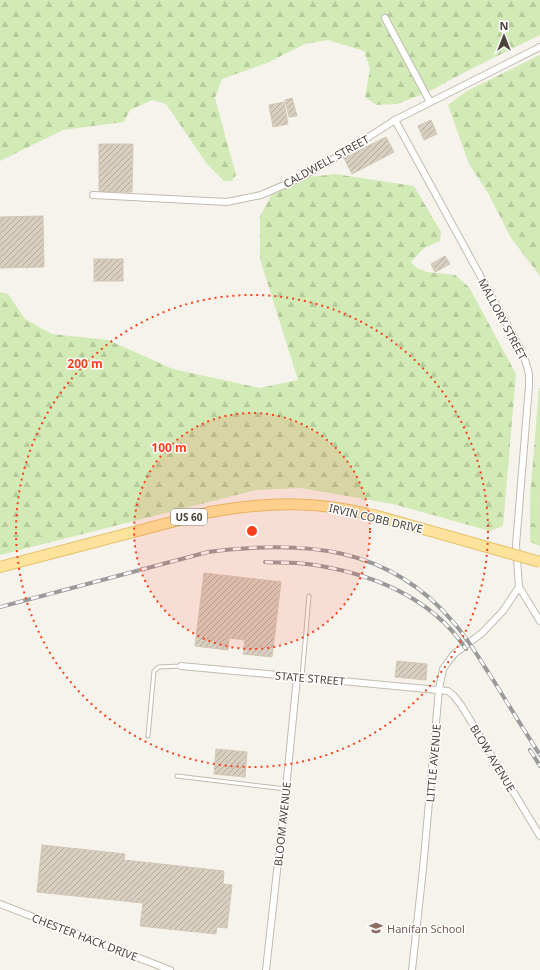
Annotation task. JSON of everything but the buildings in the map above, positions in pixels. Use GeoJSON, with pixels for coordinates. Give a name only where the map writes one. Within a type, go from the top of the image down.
{"type":"FeatureCollection","features":[{"type":"Feature","properties":{"kind":"main road","name":"IRVIN COBB DRIVE"},"geometry":{"type":"LineString","coordinates":[[0,567],[203,514],[244,506],[279,503],[348,509],[540,562]]}},
{"type":"Feature","properties":{"kind":"street"},"geometry":{"type":"LineString","coordinates":[[385,18],[430,102]]}},
{"type":"Feature","properties":{"kind":"street","name":"CALDWELL STREET"},"geometry":{"type":"LineString","coordinates":[[93,195],[227,202],[261,195],[298,179],[348,151],[395,120],[540,47]]}},
{"type":"Feature","properties":{"kind":"street","name":"MALLORY STREET"},"geometry":{"type":"LineString","coordinates":[[395,120],[460,241],[510,329],[526,363],[529,374],[516,545],[519,587]]}},
{"type":"Feature","properties":{"kind":"street"},"geometry":{"type":"LineString","coordinates":[[519,587],[540,621]]}},
{"type":"Feature","properties":{"kind":"street","name":"LITTLE AVENUE"},"geometry":{"type":"LineString","coordinates":[[412,970],[423,869],[439,689],[443,669],[454,654],[482,633],[503,611],[519,587]]}},
{"type":"Feature","properties":{"kind":"street","name":"STATE STREET"},"geometry":{"type":"LineString","coordinates":[[181,666],[439,689]]}},
{"type":"Feature","properties":{"kind":"street","name":"BLOOM AVENUE"},"geometry":{"type":"LineString","coordinates":[[266,970],[300,677]]}},
{"type":"Feature","properties":{"kind":"street","name":"BLOW AVENUE"},"geometry":{"type":"LineString","coordinates":[[439,689],[454,694],[540,836]]}},
{"type":"Feature","properties":{"kind":"street","name":"CHESTER HACK DRIVE"},"geometry":{"type":"LineString","coordinates":[[0,904],[170,970]]}},
{"type":"Feature","properties":{"kind":"lane"},"geometry":{"type":"LineString","coordinates":[[300,677],[309,596]]}},
{"type":"Feature","properties":{"kind":"lane"},"geometry":{"type":"LineString","coordinates":[[148,736],[154,671],[159,667],[181,666]]}},
{"type":"Feature","properties":{"kind":"lane"},"geometry":{"type":"LineString","coordinates":[[177,776],[286,789]]}},
{"type":"Feature","properties":{"kind":"green space"},"geometry":{"type":"Polygon","coordinates":[[[0,0],[540,0],[540,35],[428,92],[397,104],[376,105],[365,97],[370,69],[364,51],[328,40],[305,44],[267,63],[222,79],[215,98],[236,175],[232,181],[224,181],[207,164],[166,104],[152,100],[130,110],[124,122],[63,130],[0,161],[0,0]]]}},
{"type":"Feature","properties":{"kind":"green space"},"geometry":{"type":"Polygon","coordinates":[[[540,55],[540,276],[511,238],[488,193],[469,164],[448,105],[467,91],[540,55]]]}},
{"type":"Feature","properties":{"kind":"green space"},"geometry":{"type":"Polygon","coordinates":[[[335,174],[414,186],[441,232],[440,241],[424,248],[411,262],[417,268],[427,272],[455,275],[469,287],[516,374],[503,526],[490,531],[393,504],[301,488],[256,490],[0,555],[0,292],[8,294],[25,319],[52,334],[108,340],[173,369],[260,388],[298,380],[260,259],[260,216],[272,194],[310,177],[335,174]]]}},
{"type":"Feature","properties":{"kind":"green space"},"geometry":{"type":"Polygon","coordinates":[[[540,388],[540,502],[530,497],[540,388]]]}},
{"type":"Feature","properties":{"kind":"green space"},"geometry":{"type":"Polygon","coordinates":[[[530,497],[540,502],[540,525],[530,522],[530,497]]]}},
{"type":"Feature","properties":{"kind":"green space"},"geometry":{"type":"Polygon","coordinates":[[[530,522],[540,525],[540,546],[530,542],[530,522]]]}},
{"type":"Feature","properties":{"kind":"railway"},"geometry":{"type":"LineString","coordinates":[[0,607],[208,552],[243,548],[277,547],[310,549],[342,554],[372,563],[401,577],[429,597],[454,623],[469,642],[540,755]]}},
{"type":"Feature","properties":{"kind":"railway"},"geometry":{"type":"LineString","coordinates":[[265,562],[302,563],[353,573],[375,580],[416,601],[435,614],[452,630],[466,649]]}},
{"type":"Feature","properties":{"kind":"railway"},"geometry":{"type":"LineString","coordinates":[[530,750],[540,766]]}},
{"type":"Feature","properties":{"kind":"place","name":"Hanifan School"},"geometry":{"type":"Point","coordinates":[376,928]}}]}
